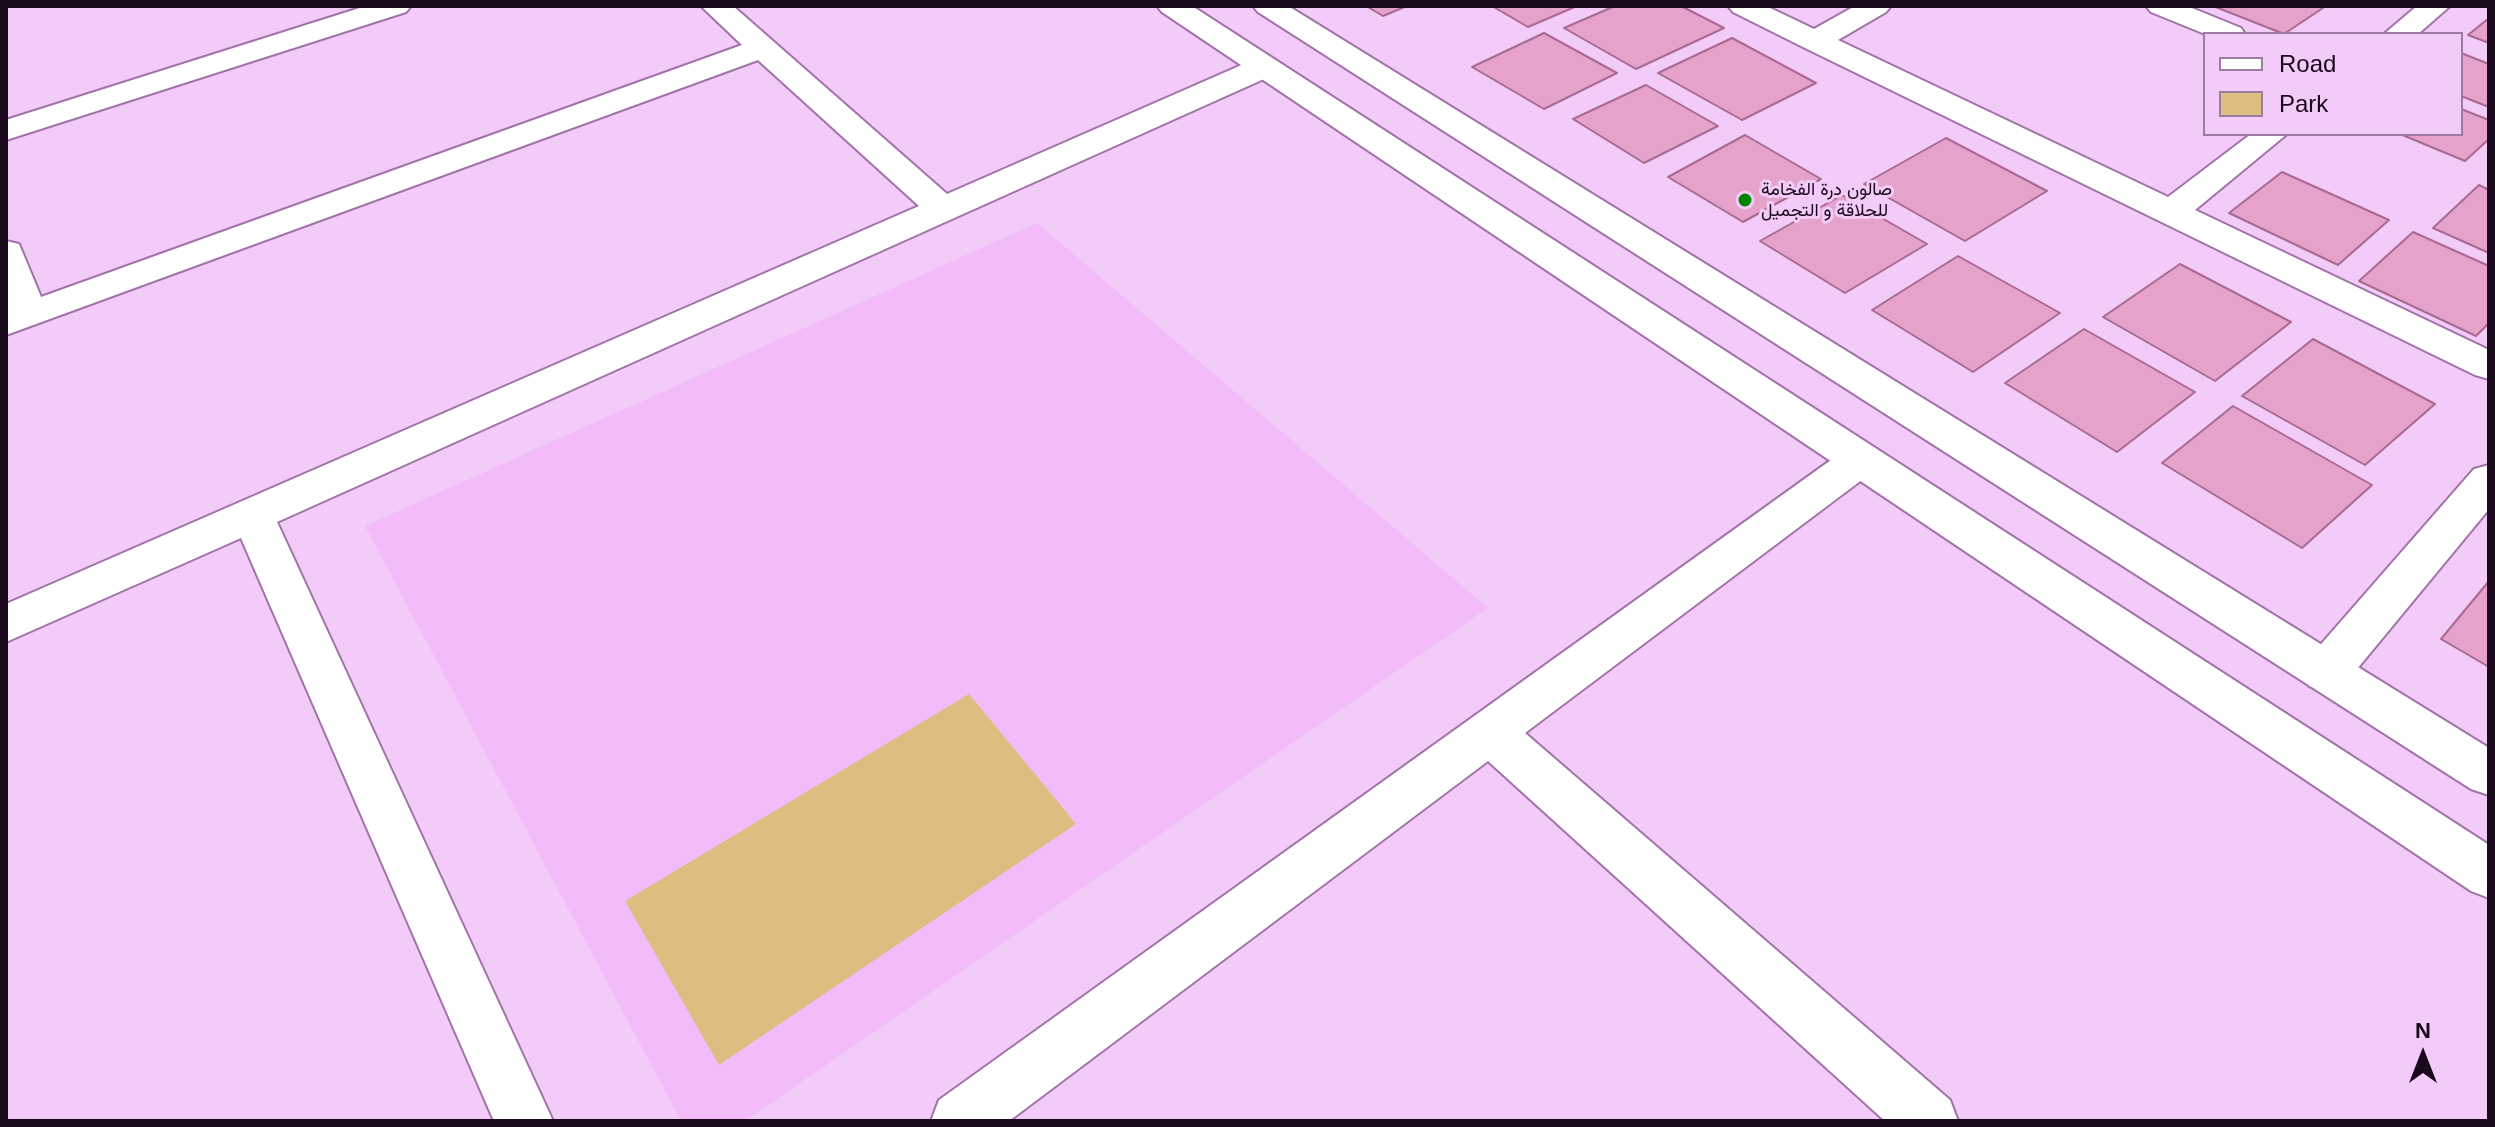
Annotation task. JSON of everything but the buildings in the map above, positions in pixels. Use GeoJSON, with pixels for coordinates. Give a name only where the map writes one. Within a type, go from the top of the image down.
{"type":"FeatureCollection","features":[{"type":"Feature","properties":{"kind":"street"},"geometry":{"type":"LineString","coordinates":[[6,130],[330,15],[396,6]]}},
{"type":"Feature","properties":{"kind":"street"},"geometry":{"type":"LineString","coordinates":[[716,6],[943,209]]}},
{"type":"Feature","properties":{"kind":"street"},"geometry":{"type":"LineString","coordinates":[[1172,6],[2489,874]]}},
{"type":"Feature","properties":{"kind":"street"},"geometry":{"type":"LineString","coordinates":[[1268,6],[2489,774]]}},
{"type":"Feature","properties":{"kind":"street"},"geometry":{"type":"LineString","coordinates":[[1743,6],[2489,366]]}},
{"type":"Feature","properties":{"kind":"street"},"geometry":{"type":"LineString","coordinates":[[1814,41],[1876,6]]}},
{"type":"Feature","properties":{"kind":"street"},"geometry":{"type":"LineString","coordinates":[[2161,6],[2225,32]]}},
{"type":"Feature","properties":{"kind":"street"},"geometry":{"type":"LineString","coordinates":[[2402,32],[2435,6]]}},
{"type":"Feature","properties":{"kind":"street"},"geometry":{"type":"LineString","coordinates":[[6,252],[18,318],[763,48]]}},
{"type":"Feature","properties":{"kind":"street"},"geometry":{"type":"LineString","coordinates":[[6,624],[1264,67]]}},
{"type":"Feature","properties":{"kind":"street"},"geometry":{"type":"LineString","coordinates":[[2170,213],[2268,136]]}},
{"type":"Feature","properties":{"kind":"street"},"geometry":{"type":"LineString","coordinates":[[960,1121],[1860,460]]}},
{"type":"Feature","properties":{"kind":"street"},"geometry":{"type":"LineString","coordinates":[[2326,672],[2489,480]]}},
{"type":"Feature","properties":{"kind":"street"},"geometry":{"type":"LineString","coordinates":[[252,515],[524,1121]]}},
{"type":"Feature","properties":{"kind":"street"},"geometry":{"type":"LineString","coordinates":[[1489,732],[1929,1121]]}},
{"type":"Feature","properties":{"kind":"shaded area"},"geometry":{"type":"Polygon","coordinates":[[[1037,223],[1488,608],[745,1121],[681,1121],[365,526],[1037,223]]]}},
{"type":"Feature","properties":{"kind":"green space"},"geometry":{"type":"Polygon","coordinates":[[[969,694],[1076,824],[719,1065],[625,901],[969,694]]]}},
{"type":"Feature","properties":{"kind":"place","name":"صالون درة الفخامة للحلاقة و التجميل"},"geometry":{"type":"Point","coordinates":[1745,200]}}]}
